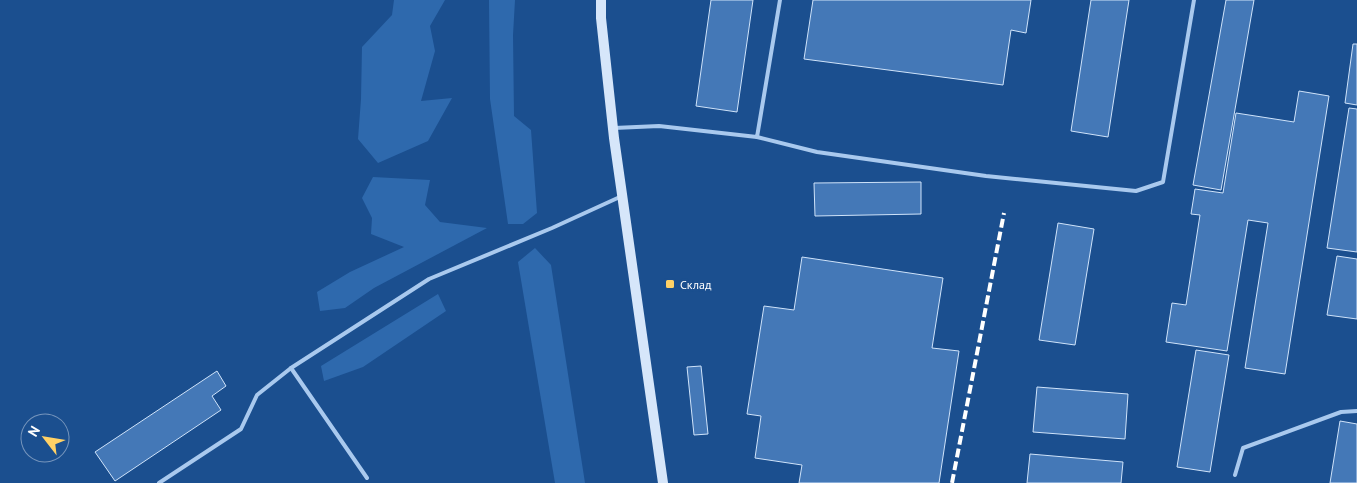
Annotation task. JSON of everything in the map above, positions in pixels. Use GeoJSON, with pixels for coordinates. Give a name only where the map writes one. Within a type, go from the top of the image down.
{"type":"FeatureCollection","features":[{"type":"Feature","properties":{"kind":"street"},"geometry":{"type":"LineString","coordinates":[[601,0],[601,18],[622,196],[663,483]]}},
{"type":"Feature","properties":{"kind":"lane"},"geometry":{"type":"LineString","coordinates":[[756,137],[780,0]]}},
{"type":"Feature","properties":{"kind":"lane"},"geometry":{"type":"LineString","coordinates":[[614,128],[659,126],[756,137],[817,152],[845,156],[986,176],[1136,191],[1163,182],[1194,0]]}},
{"type":"Feature","properties":{"kind":"lane"},"geometry":{"type":"LineString","coordinates":[[159,483],[240,429],[257,394],[291,368],[429,279],[552,228],[622,196]]}},
{"type":"Feature","properties":{"kind":"lane"},"geometry":{"type":"LineString","coordinates":[[291,368],[367,478]]}},
{"type":"Feature","properties":{"kind":"lane"},"geometry":{"type":"LineString","coordinates":[[1235,475],[1243,448],[1341,412],[1357,411]]}},
{"type":"Feature","properties":{"kind":"shaded area"},"geometry":{"type":"Polygon","coordinates":[[[394,0],[445,0],[430,26],[435,51],[421,101],[452,98],[428,141],[378,163],[358,139],[362,47],[392,15],[394,0]]]}},
{"type":"Feature","properties":{"kind":"shaded area"},"geometry":{"type":"Polygon","coordinates":[[[489,0],[515,0],[513,35],[514,116],[531,130],[537,213],[523,224],[508,224],[490,99],[489,0]]]}},
{"type":"Feature","properties":{"kind":"shaded area"},"geometry":{"type":"Polygon","coordinates":[[[373,177],[430,180],[425,205],[440,222],[487,228],[374,288],[345,308],[320,311],[317,292],[350,272],[404,247],[371,234],[372,218],[362,198],[373,177]]]}},
{"type":"Feature","properties":{"kind":"shaded area"},"geometry":{"type":"Polygon","coordinates":[[[535,248],[551,265],[585,483],[555,483],[518,262],[535,248]]]}},
{"type":"Feature","properties":{"kind":"shaded area"},"geometry":{"type":"Polygon","coordinates":[[[438,294],[446,311],[363,367],[324,381],[321,366],[438,294]]]}},
{"type":"Feature","properties":{"kind":"building"},"geometry":{"type":"Polygon","coordinates":[[[711,0],[753,0],[737,112],[696,106],[711,0]]]}},
{"type":"Feature","properties":{"kind":"building"},"geometry":{"type":"Polygon","coordinates":[[[813,0],[1031,0],[1026,33],[1011,30],[1003,85],[804,59],[813,0]]]}},
{"type":"Feature","properties":{"kind":"building"},"geometry":{"type":"Polygon","coordinates":[[[1091,0],[1129,0],[1108,137],[1071,131],[1091,0]]]}},
{"type":"Feature","properties":{"kind":"building"},"geometry":{"type":"Polygon","coordinates":[[[1226,0],[1254,0],[1221,190],[1193,185],[1226,0]]]}},
{"type":"Feature","properties":{"kind":"building"},"geometry":{"type":"Polygon","coordinates":[[[1353,44],[1357,44],[1357,105],[1345,103],[1353,44]]]}},
{"type":"Feature","properties":{"kind":"building"},"geometry":{"type":"Polygon","coordinates":[[[1299,91],[1329,96],[1285,374],[1245,368],[1268,223],[1248,220],[1227,351],[1166,342],[1172,303],[1186,305],[1200,215],[1191,214],[1195,189],[1223,193],[1236,113],[1294,122],[1299,91]]]}},
{"type":"Feature","properties":{"kind":"building"},"geometry":{"type":"Polygon","coordinates":[[[1349,108],[1357,109],[1357,252],[1327,248],[1349,108]]]}},
{"type":"Feature","properties":{"kind":"building"},"geometry":{"type":"Polygon","coordinates":[[[921,182],[921,214],[815,216],[814,183],[921,182]]]}},
{"type":"Feature","properties":{"kind":"building"},"geometry":{"type":"Polygon","coordinates":[[[1058,223],[1094,229],[1075,345],[1039,340],[1058,223]]]}},
{"type":"Feature","properties":{"kind":"building"},"geometry":{"type":"Polygon","coordinates":[[[1337,256],[1357,259],[1357,319],[1327,315],[1337,256]]]}},
{"type":"Feature","properties":{"kind":"building"},"geometry":{"type":"Polygon","coordinates":[[[802,257],[943,278],[932,348],[959,351],[939,483],[799,483],[802,465],[755,458],[761,416],[747,414],[764,306],[794,310],[802,257]]]}},
{"type":"Feature","properties":{"kind":"building"},"geometry":{"type":"Polygon","coordinates":[[[1196,350],[1229,355],[1210,472],[1177,467],[1196,350]]]}},
{"type":"Feature","properties":{"kind":"building"},"geometry":{"type":"Polygon","coordinates":[[[701,366],[708,434],[694,435],[687,367],[701,366]]]}},
{"type":"Feature","properties":{"kind":"building"},"geometry":{"type":"Polygon","coordinates":[[[217,371],[226,386],[212,396],[221,410],[115,481],[95,452],[217,371]]]}},
{"type":"Feature","properties":{"kind":"building"},"geometry":{"type":"Polygon","coordinates":[[[1037,387],[1128,394],[1125,439],[1033,432],[1037,387]]]}},
{"type":"Feature","properties":{"kind":"building"},"geometry":{"type":"Polygon","coordinates":[[[1340,421],[1357,424],[1357,483],[1330,483],[1340,421]]]}},
{"type":"Feature","properties":{"kind":"building"},"geometry":{"type":"Polygon","coordinates":[[[1030,454],[1123,462],[1121,483],[1027,483],[1030,454]]]}},
{"type":"Feature","properties":{"kind":"railway"},"geometry":{"type":"LineString","coordinates":[[952,483],[1004,213]]}},
{"type":"Feature","properties":{"kind":"place","name":"Склад"},"geometry":{"type":"Point","coordinates":[670,284]}}]}
